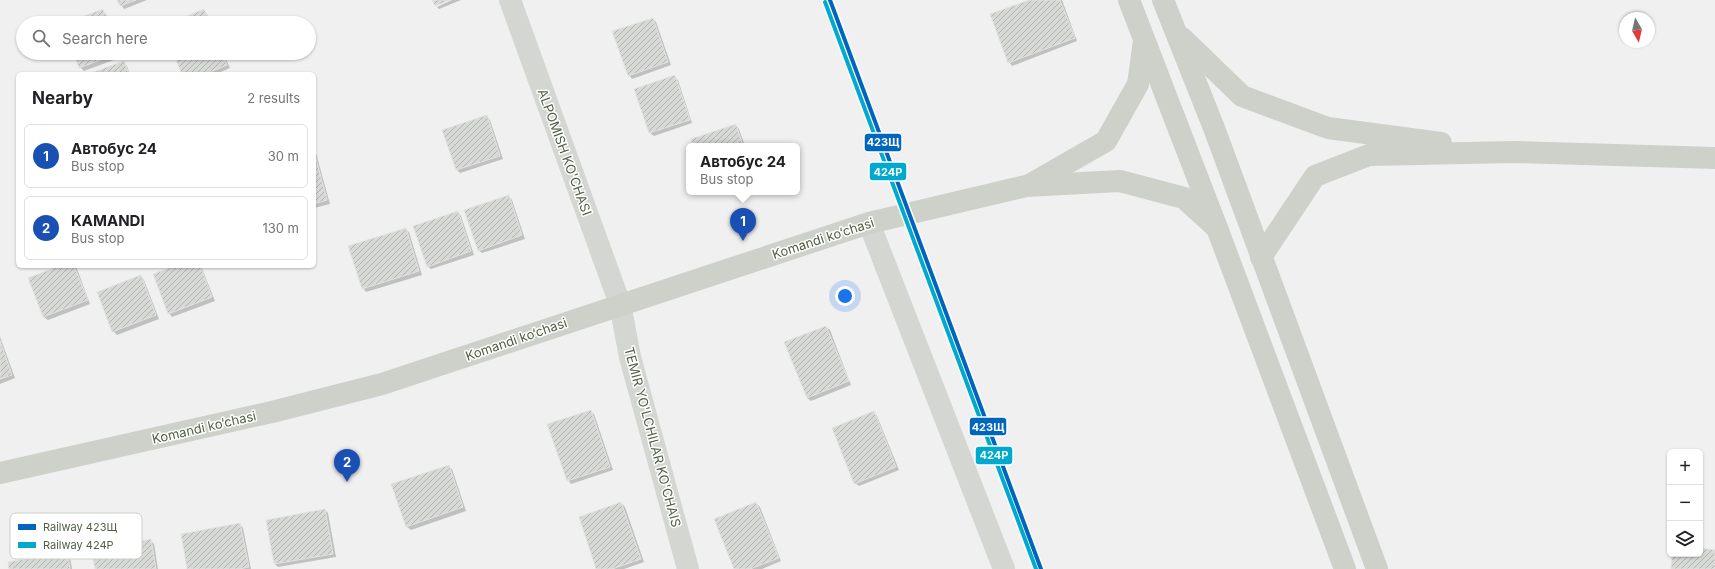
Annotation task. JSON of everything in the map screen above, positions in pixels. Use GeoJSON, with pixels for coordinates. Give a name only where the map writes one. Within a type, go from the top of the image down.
{"type":"FeatureCollection","features":[{"type":"Feature","properties":{"kind":"main road"},"geometry":{"type":"LineString","coordinates":[[1129,0],[1217,228],[1345,569]]}},
{"type":"Feature","properties":{"kind":"main road"},"geometry":{"type":"LineString","coordinates":[[1163,0],[1214,128],[1377,569]]}},
{"type":"Feature","properties":{"kind":"main road"},"geometry":{"type":"LineString","coordinates":[[1177,34],[1242,96],[1328,128],[1514,152]]}},
{"type":"Feature","properties":{"kind":"main road","name":"Komandi ko‘chasi"},"geometry":{"type":"LineString","coordinates":[[1026,186],[1106,141],[1138,84],[1144,41]]}},
{"type":"Feature","properties":{"kind":"main road"},"geometry":{"type":"LineString","coordinates":[[1261,258],[1315,176],[1369,155],[1514,152],[1715,158]]}},
{"type":"Feature","properties":{"kind":"main road","name":"Komandi ko‘chasi"},"geometry":{"type":"LineString","coordinates":[[0,473],[272,412],[382,384],[620,304],[869,223],[1026,186],[1120,181],[1184,198],[1217,228]]}},
{"type":"Feature","properties":{"kind":"street","name":"ALPOMISH KO'CHASI"},"geometry":{"type":"LineString","coordinates":[[510,0],[620,304]]}},
{"type":"Feature","properties":{"kind":"street"},"geometry":{"type":"LineString","coordinates":[[869,223],[1004,569]]}},
{"type":"Feature","properties":{"kind":"street","name":"TEMIR YO'LCHILAR KO'CHAIS"},"geometry":{"type":"LineString","coordinates":[[620,304],[630,357],[688,569]]}},
{"type":"Feature","properties":{"kind":"building"},"geometry":{"type":"Polygon","coordinates":[[[117,0],[136,0],[120,6],[117,0]]]}},
{"type":"Feature","properties":{"kind":"building"},"geometry":{"type":"Polygon","coordinates":[[[432,0],[450,0],[435,6],[432,0]]]}},
{"type":"Feature","properties":{"kind":"building"},"geometry":{"type":"Polygon","coordinates":[[[1029,0],[1060,0],[1075,38],[1008,63],[990,14],[1029,0]]]}},
{"type":"Feature","properties":{"kind":"building"},"geometry":{"type":"Polygon","coordinates":[[[103,9],[106,16],[84,16],[103,9]]]}},
{"type":"Feature","properties":{"kind":"building"},"geometry":{"type":"Polygon","coordinates":[[[204,9],[207,16],[187,16],[204,9]]]}},
{"type":"Feature","properties":{"kind":"building"},"geometry":{"type":"Polygon","coordinates":[[[653,18],[668,62],[628,76],[612,31],[653,18]]]}},
{"type":"Feature","properties":{"kind":"building"},"geometry":{"type":"Polygon","coordinates":[[[76,60],[100,60],[79,68],[76,60]]]}},
{"type":"Feature","properties":{"kind":"building"},"geometry":{"type":"Polygon","coordinates":[[[176,60],[225,60],[227,65],[210,72],[181,72],[176,60]]]}},
{"type":"Feature","properties":{"kind":"building"},"geometry":{"type":"Polygon","coordinates":[[[124,61],[128,72],[94,72],[124,61]]]}},
{"type":"Feature","properties":{"kind":"building"},"geometry":{"type":"Polygon","coordinates":[[[675,75],[690,120],[649,133],[634,89],[675,75]]]}},
{"type":"Feature","properties":{"kind":"building"},"geometry":{"type":"Polygon","coordinates":[[[487,115],[500,156],[456,170],[442,130],[487,115]]]}},
{"type":"Feature","properties":{"kind":"building"},"geometry":{"type":"Polygon","coordinates":[[[736,124],[742,143],[692,143],[691,139],[736,124]]]}},
{"type":"Feature","properties":{"kind":"building"},"geometry":{"type":"Polygon","coordinates":[[[316,159],[327,200],[316,203],[316,159]]]}},
{"type":"Feature","properties":{"kind":"building"},"geometry":{"type":"Polygon","coordinates":[[[509,195],[522,235],[478,251],[464,210],[509,195]]]}},
{"type":"Feature","properties":{"kind":"building"},"geometry":{"type":"Polygon","coordinates":[[[458,211],[471,251],[427,267],[413,226],[458,211]]]}},
{"type":"Feature","properties":{"kind":"building"},"geometry":{"type":"Polygon","coordinates":[[[406,228],[419,271],[362,289],[348,246],[406,228]]]}},
{"type":"Feature","properties":{"kind":"building"},"geometry":{"type":"Polygon","coordinates":[[[54,268],[75,268],[88,300],[43,317],[28,278],[54,268]]]}},
{"type":"Feature","properties":{"kind":"building"},"geometry":{"type":"Polygon","coordinates":[[[170,268],[201,268],[212,297],[168,314],[153,274],[170,268]]]}},
{"type":"Feature","properties":{"kind":"building"},"geometry":{"type":"Polygon","coordinates":[[[141,275],[156,315],[112,332],[97,292],[141,275]]]}},
{"type":"Feature","properties":{"kind":"building"},"geometry":{"type":"Polygon","coordinates":[[[826,326],[849,381],[807,398],[784,342],[826,326]]]}},
{"type":"Feature","properties":{"kind":"building"},"geometry":{"type":"Polygon","coordinates":[[[0,341],[12,375],[0,379],[0,341]]]}},
{"type":"Feature","properties":{"kind":"building"},"geometry":{"type":"Polygon","coordinates":[[[591,410],[610,467],[567,481],[547,424],[591,410]]]}},
{"type":"Feature","properties":{"kind":"building"},"geometry":{"type":"Polygon","coordinates":[[[874,411],[896,467],[854,484],[832,428],[874,411]]]}},
{"type":"Feature","properties":{"kind":"building"},"geometry":{"type":"Polygon","coordinates":[[[449,465],[463,507],[406,527],[391,484],[449,465]]]}},
{"type":"Feature","properties":{"kind":"building"},"geometry":{"type":"Polygon","coordinates":[[[621,502],[641,559],[612,569],[596,569],[579,517],[621,502]]]}},
{"type":"Feature","properties":{"kind":"building"},"geometry":{"type":"Polygon","coordinates":[[[756,502],[779,558],[750,569],[734,569],[714,519],[756,502]]]}},
{"type":"Feature","properties":{"kind":"building"},"geometry":{"type":"Polygon","coordinates":[[[325,509],[333,554],[274,564],[266,520],[325,509]]]}},
{"type":"Feature","properties":{"kind":"building"},"geometry":{"type":"Polygon","coordinates":[[[240,523],[249,567],[239,569],[187,569],[181,534],[240,523]]]}},
{"type":"Feature","properties":{"kind":"building"},"geometry":{"type":"Polygon","coordinates":[[[151,539],[156,569],[95,569],[93,559],[142,559],[142,541],[151,539]]]}},
{"type":"Feature","properties":{"kind":"building"},"geometry":{"type":"Polygon","coordinates":[[[1703,548],[1715,550],[1715,569],[1671,569],[1672,557],[1703,557],[1703,548]]]}},
{"type":"Feature","properties":{"kind":"building"},"geometry":{"type":"Polygon","coordinates":[[[24,559],[68,559],[70,569],[9,569],[8,562],[24,559]]]}},
{"type":"Feature","properties":{"kind":"rail line","name":"423Щ"},"geometry":{"type":"LineString","coordinates":[[830,0],[1041,569]]}},
{"type":"Feature","properties":{"kind":"rail line","name":"424Р"},"geometry":{"type":"LineString","coordinates":[[825,2],[1036,569]]}},
{"type":"Feature","properties":{"kind":"place","name":"Автобус 24"},"geometry":{"type":"Point","coordinates":[743,241]}},
{"type":"Feature","properties":{"kind":"place","name":"KAMANDI"},"geometry":{"type":"Point","coordinates":[347,482]}}]}
